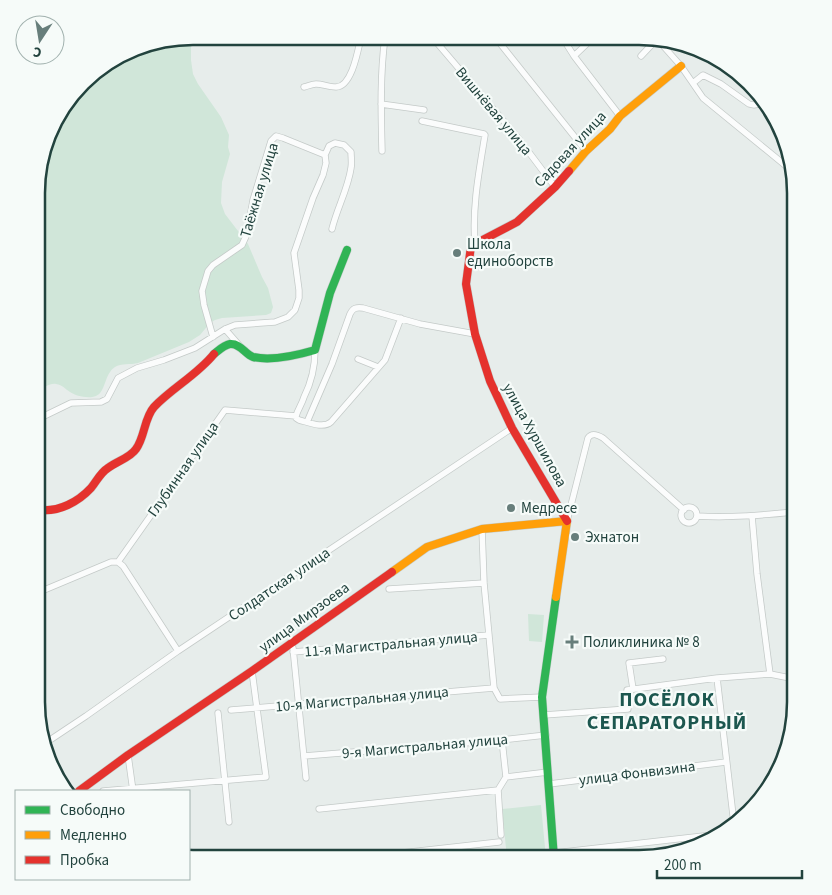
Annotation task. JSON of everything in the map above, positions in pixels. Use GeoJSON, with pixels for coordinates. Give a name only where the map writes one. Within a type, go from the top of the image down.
{"type":"FeatureCollection","features":[{"type":"Feature","properties":{"kind":"street"},"geometry":{"type":"LineString","coordinates":[[304,87],[315,84],[337,87],[344,84],[357,56],[359,45]]}},
{"type":"Feature","properties":{"kind":"street"},"geometry":{"type":"LineString","coordinates":[[382,151],[381,62],[384,45]]}},
{"type":"Feature","properties":{"kind":"street","name":"Вишнёвая улица"},"geometry":{"type":"LineString","coordinates":[[439,45],[519,139],[555,187]]}},
{"type":"Feature","properties":{"kind":"street"},"geometry":{"type":"LineString","coordinates":[[501,45],[586,151]]}},
{"type":"Feature","properties":{"kind":"street"},"geometry":{"type":"LineString","coordinates":[[567,45],[620,116]]}},
{"type":"Feature","properties":{"kind":"street"},"geometry":{"type":"LineString","coordinates":[[574,56],[586,45]]}},
{"type":"Feature","properties":{"kind":"street"},"geometry":{"type":"LineString","coordinates":[[641,56],[651,46]]}},
{"type":"Feature","properties":{"kind":"street"},"geometry":{"type":"LineString","coordinates":[[665,47],[682,66],[703,98],[784,164]]}},
{"type":"Feature","properties":{"kind":"street","name":"Садовая улица"},"geometry":{"type":"LineString","coordinates":[[475,244],[517,222],[555,187],[620,116],[682,66]]}},
{"type":"Feature","properties":{"kind":"street"},"geometry":{"type":"LineString","coordinates":[[693,83],[703,75],[721,84],[749,104],[754,106],[757,105]]}},
{"type":"Feature","properties":{"kind":"street"},"geometry":{"type":"LineString","coordinates":[[381,104],[424,110]]}},
{"type":"Feature","properties":{"kind":"street"},"geometry":{"type":"LineString","coordinates":[[422,121],[485,135],[476,192],[473,225],[475,244]]}},
{"type":"Feature","properties":{"kind":"street","name":"Таёжная улица"},"geometry":{"type":"LineString","coordinates":[[213,337],[202,291],[208,271],[212,265],[242,245],[247,234],[254,200],[271,141],[276,136],[325,155]]}},
{"type":"Feature","properties":{"kind":"street"},"geometry":{"type":"LineString","coordinates":[[45,416],[71,403],[101,402],[107,399],[118,378],[137,368],[195,348],[225,329],[235,325],[275,322],[288,317],[298,304],[299,290],[294,253],[323,175],[326,163],[325,155],[329,146],[335,143],[344,145],[351,152],[352,167],[332,229]]}},
{"type":"Feature","properties":{"kind":"street","name":"улица Хуршилова"},"geometry":{"type":"LineString","coordinates":[[475,244],[471,246],[466,284],[475,334],[490,381],[512,428],[568,521]]}},
{"type":"Feature","properties":{"kind":"street"},"geometry":{"type":"LineString","coordinates":[[347,250],[330,293],[315,350],[315,361],[310,382],[296,418],[323,426],[328,425],[385,360],[401,318]]}},
{"type":"Feature","properties":{"kind":"street"},"geometry":{"type":"LineString","coordinates":[[307,422],[324,386],[350,314],[357,307],[420,324],[475,334]]}},
{"type":"Feature","properties":{"kind":"street"},"geometry":{"type":"LineString","coordinates":[[225,329],[249,355],[254,357],[299,355],[315,350]]}},
{"type":"Feature","properties":{"kind":"street"},"geometry":{"type":"LineString","coordinates":[[45,511],[66,505],[82,497],[93,486],[103,471],[135,451],[141,440],[148,416],[153,408],[205,365],[215,352],[230,344],[239,345]]}},
{"type":"Feature","properties":{"kind":"street"},"geometry":{"type":"LineString","coordinates":[[358,359],[378,367]]}},
{"type":"Feature","properties":{"kind":"street","name":"Глубинная улица"},"geometry":{"type":"LineString","coordinates":[[118,562],[225,410],[296,416]]}},
{"type":"Feature","properties":{"kind":"street","name":"Солдатская улица"},"geometry":{"type":"LineString","coordinates":[[50,740],[178,651],[512,428]]}},
{"type":"Feature","properties":{"kind":"street"},"geometry":{"type":"LineString","coordinates":[[554,850],[542,697],[568,521],[590,435],[593,434],[603,438],[684,510]]}},
{"type":"Feature","properties":{"kind":"street"},"geometry":{"type":"LineString","coordinates":[[689,507],[696,511],[697,516],[691,522],[685,521],[682,516],[684,510],[689,507]]}},
{"type":"Feature","properties":{"kind":"street"},"geometry":{"type":"LineString","coordinates":[[697,516],[752,516],[787,513]]}},
{"type":"Feature","properties":{"kind":"street"},"geometry":{"type":"LineString","coordinates":[[752,516],[770,674]]}},
{"type":"Feature","properties":{"kind":"street","name":"улица Мирзоева"},"geometry":{"type":"LineString","coordinates":[[79,790],[252,672],[345,604],[428,547],[482,529],[568,521]]}},
{"type":"Feature","properties":{"kind":"street"},"geometry":{"type":"LineString","coordinates":[[482,529],[484,583],[494,688],[500,699],[542,697]]}},
{"type":"Feature","properties":{"kind":"street"},"geometry":{"type":"LineString","coordinates":[[45,590],[111,562],[118,562],[123,566],[178,651]]}},
{"type":"Feature","properties":{"kind":"street"},"geometry":{"type":"LineString","coordinates":[[389,590],[484,583]]}},
{"type":"Feature","properties":{"kind":"street","name":"11-я Магистральная улица"},"geometry":{"type":"LineString","coordinates":[[293,652],[489,636]]}},
{"type":"Feature","properties":{"kind":"street"},"geometry":{"type":"LineString","coordinates":[[292,643],[306,778]]}},
{"type":"Feature","properties":{"kind":"street"},"geometry":{"type":"LineString","coordinates":[[633,689],[630,663],[663,659]]}},
{"type":"Feature","properties":{"kind":"street"},"geometry":{"type":"LineString","coordinates":[[128,755],[132,790],[266,777],[252,672]]}},
{"type":"Feature","properties":{"kind":"street"},"geometry":{"type":"LineString","coordinates":[[544,716],[628,709],[627,690],[633,689],[717,678],[770,674],[787,677]]}},
{"type":"Feature","properties":{"kind":"street"},"geometry":{"type":"LineString","coordinates":[[717,678],[733,816]]}},
{"type":"Feature","properties":{"kind":"street","name":"10-я Магистральная улица"},"geometry":{"type":"LineString","coordinates":[[231,710],[494,688]]}},
{"type":"Feature","properties":{"kind":"street"},"geometry":{"type":"LineString","coordinates":[[218,713],[229,822]]}},
{"type":"Feature","properties":{"kind":"street","name":"9-я Магистральная улица"},"geometry":{"type":"LineString","coordinates":[[304,756],[546,735]]}},
{"type":"Feature","properties":{"kind":"street"},"geometry":{"type":"LineString","coordinates":[[501,835],[498,790],[506,777],[502,740]]}},
{"type":"Feature","properties":{"kind":"street","name":"улица Фонвизина"},"geometry":{"type":"LineString","coordinates":[[549,784],[726,762]]}},
{"type":"Feature","properties":{"kind":"street"},"geometry":{"type":"LineString","coordinates":[[506,777],[548,772]]}},
{"type":"Feature","properties":{"kind":"street"},"geometry":{"type":"LineString","coordinates":[[319,809],[498,790]]}},
{"type":"Feature","properties":{"kind":"street"},"geometry":{"type":"LineString","coordinates":[[600,850],[699,837]]}},
{"type":"Feature","properties":{"kind":"street"},"geometry":{"type":"LineString","coordinates":[[430,850],[499,842]]}},
{"type":"Feature","properties":{"kind":"green space"},"geometry":{"type":"Polygon","coordinates":[[[191,45],[193,74],[221,117],[229,135],[228,147],[230,154],[222,182],[221,203],[225,214],[248,244],[268,288],[273,307],[271,313],[215,320],[200,335],[189,342],[138,363],[117,366],[111,370],[102,391],[96,396],[79,396],[60,385],[51,384],[45,386],[45,184],[50,155],[56,137],[70,111],[82,96],[103,76],[119,65],[155,50],[191,45]]]}},
{"type":"Feature","properties":{"kind":"green space"},"geometry":{"type":"Polygon","coordinates":[[[528,614],[544,615],[542,642],[529,641],[528,614]]]}},
{"type":"Feature","properties":{"kind":"green space"},"geometry":{"type":"Polygon","coordinates":[[[541,805],[545,850],[506,850],[502,809],[541,805]]]}},
{"type":"Feature","properties":{"kind":"traffic: fast"},"geometry":{"type":"LineString","coordinates":[[214,354],[230,344],[237,345],[250,356],[260,358],[284,357],[315,350],[330,293],[347,250]]}},
{"type":"Feature","properties":{"kind":"traffic: fast"},"geometry":{"type":"LineString","coordinates":[[553,850],[542,697],[556,597]]}},
{"type":"Feature","properties":{"kind":"traffic: slow"},"geometry":{"type":"LineString","coordinates":[[569,171],[586,151],[610,129],[620,116],[681,66]]}},
{"type":"Feature","properties":{"kind":"traffic: slow"},"geometry":{"type":"LineString","coordinates":[[392,572],[427,547],[482,529],[567,521]]}},
{"type":"Feature","properties":{"kind":"traffic: slow"},"geometry":{"type":"LineString","coordinates":[[556,597],[567,521]]}},
{"type":"Feature","properties":{"kind":"traffic: jam"},"geometry":{"type":"LineString","coordinates":[[567,521],[512,428],[490,381],[475,334],[466,284],[471,246],[517,222],[555,187],[569,171]]}},
{"type":"Feature","properties":{"kind":"traffic: jam"},"geometry":{"type":"LineString","coordinates":[[45,510],[61,508],[74,502],[91,488],[105,470],[133,452],[139,444],[148,417],[154,407],[214,354]]}},
{"type":"Feature","properties":{"kind":"traffic: jam"},"geometry":{"type":"LineString","coordinates":[[80,790],[392,572]]}},
{"type":"Feature","properties":{"kind":"place","name":"Школа единоборств"},"geometry":{"type":"Point","coordinates":[457,253]}},
{"type":"Feature","properties":{"kind":"place","name":"Медресе"},"geometry":{"type":"Point","coordinates":[511,508]}},
{"type":"Feature","properties":{"kind":"place","name":"Эхнатон"},"geometry":{"type":"Point","coordinates":[575,537]}},
{"type":"Feature","properties":{"kind":"place","name":"Поликлиника № 8"},"geometry":{"type":"Point","coordinates":[572,642]}},
{"type":"Feature","properties":{"kind":"district","name":"ПОСЁЛОК СЕПАРАТОРНЫЙ"},"geometry":{"type":"Point","coordinates":[667,710]}}]}
